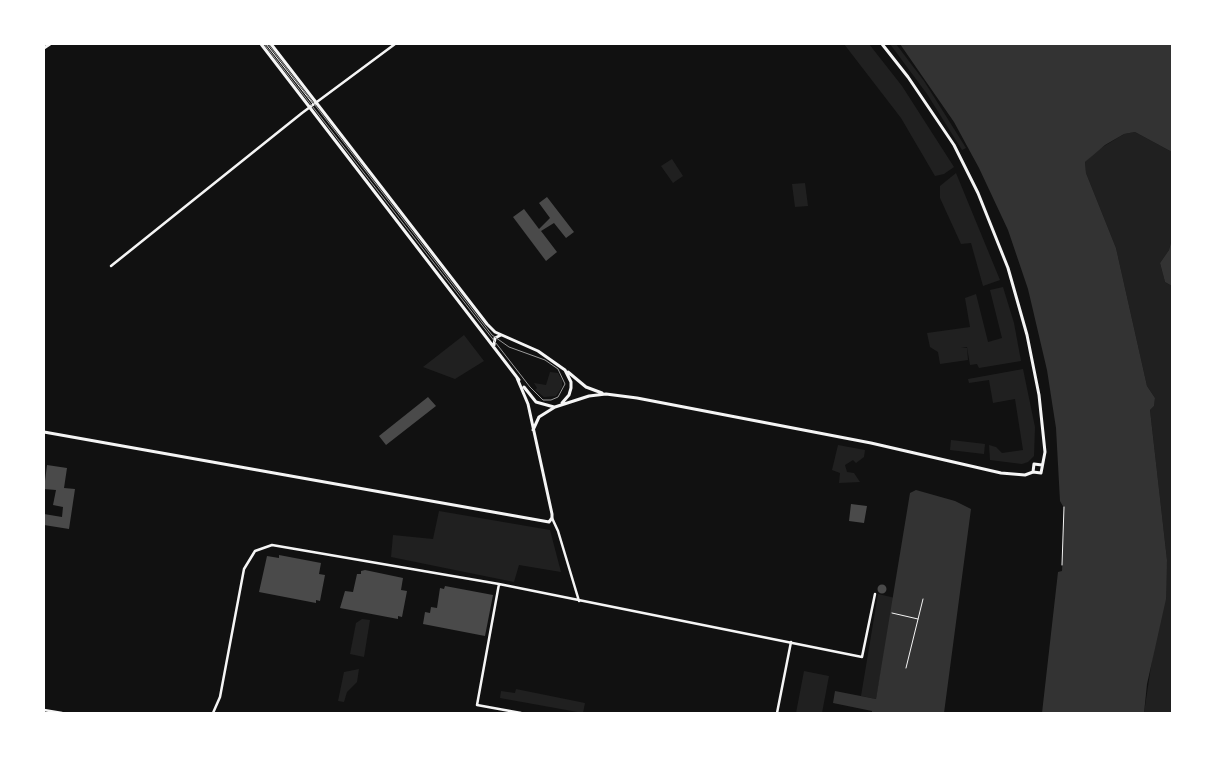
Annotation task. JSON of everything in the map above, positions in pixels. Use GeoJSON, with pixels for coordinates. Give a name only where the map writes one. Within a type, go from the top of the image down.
{"type":"FeatureCollection","features":[{"type":"Feature","properties":{"kind":"street"},"geometry":{"type":"LineString","coordinates":[[44,48],[50,44]]}},
{"type":"Feature","properties":{"kind":"street"},"geometry":{"type":"LineString","coordinates":[[261,44],[313,105],[486,324],[502,335],[538,351],[586,387],[606,394],[637,398],[871,443],[1001,473],[1025,475],[1033,472],[1041,473],[1044,442],[1033,362],[1013,282],[992,225],[970,174],[944,129],[882,44]]}},
{"type":"Feature","properties":{"kind":"street"},"geometry":{"type":"LineString","coordinates":[[271,44],[313,105],[517,378],[536,402],[555,407]]}},
{"type":"Feature","properties":{"kind":"street"},"geometry":{"type":"LineString","coordinates":[[111,266],[313,105],[394,44]]}},
{"type":"Feature","properties":{"kind":"street"},"geometry":{"type":"LineString","coordinates":[[494,346],[495,338],[502,335]]}},
{"type":"Feature","properties":{"kind":"street"},"geometry":{"type":"LineString","coordinates":[[560,405],[566,400],[571,388],[571,382],[565,370]]}},
{"type":"Feature","properties":{"kind":"street"},"geometry":{"type":"LineString","coordinates":[[517,378],[528,404],[552,518],[558,531],[579,601]]}},
{"type":"Feature","properties":{"kind":"street"},"geometry":{"type":"LineString","coordinates":[[533,430],[539,417],[555,407],[590,396],[606,394]]}},
{"type":"Feature","properties":{"kind":"street"},"geometry":{"type":"LineString","coordinates":[[44,432],[546,522],[552,518]]}},
{"type":"Feature","properties":{"kind":"street"},"geometry":{"type":"LineString","coordinates":[[1033,472],[1034,464],[1042,465]]}},
{"type":"Feature","properties":{"kind":"street"},"geometry":{"type":"LineString","coordinates":[[213,713],[220,698],[244,569],[249,558],[263,547],[281,546],[500,584],[862,657],[875,594]]}},
{"type":"Feature","properties":{"kind":"street"},"geometry":{"type":"LineString","coordinates":[[500,584],[477,705],[521,713]]}},
{"type":"Feature","properties":{"kind":"street"},"geometry":{"type":"LineString","coordinates":[[777,713],[790,642]]}},
{"type":"Feature","properties":{"kind":"street"},"geometry":{"type":"LineString","coordinates":[[44,710],[62,713]]}},
{"type":"Feature","properties":{"kind":"lane"},"geometry":{"type":"LineString","coordinates":[[266,44],[313,105]]}},
{"type":"Feature","properties":{"kind":"path"},"geometry":{"type":"LineString","coordinates":[[1062,565],[1064,508]]}},
{"type":"Feature","properties":{"kind":"path"},"geometry":{"type":"LineString","coordinates":[[906,668],[923,599]]}},
{"type":"Feature","properties":{"kind":"path"},"geometry":{"type":"LineString","coordinates":[[892,614],[919,619]]}},
{"type":"Feature","properties":{"kind":"shaded area"},"geometry":{"type":"Polygon","coordinates":[[[844,44],[869,44],[902,86],[954,167],[944,174],[935,176],[901,118],[844,44]]]}},
{"type":"Feature","properties":{"kind":"shaded area"},"geometry":{"type":"Polygon","coordinates":[[[890,44],[896,44],[924,81],[966,148],[962,150],[927,94],[890,44]]]}},
{"type":"Feature","properties":{"kind":"shaded area"},"geometry":{"type":"Polygon","coordinates":[[[900,44],[1172,44],[1172,152],[1135,132],[1124,134],[1105,145],[1085,162],[1086,173],[1116,248],[1147,386],[1155,398],[1154,406],[1150,410],[1167,560],[1166,599],[1147,684],[1144,713],[1042,713],[1058,572],[1062,571],[1064,508],[1060,501],[1056,428],[1047,370],[1028,289],[1008,230],[979,168],[954,122],[900,44]]]}},
{"type":"Feature","properties":{"kind":"shaded area"},"geometry":{"type":"Polygon","coordinates":[[[1135,132],[1172,152],[1172,239],[1169,250],[1160,263],[1165,282],[1172,286],[1172,713],[1144,713],[1167,560],[1150,410],[1154,406],[1155,398],[1147,386],[1116,248],[1086,173],[1085,162],[1096,151],[1124,134],[1135,132]]]}},
{"type":"Feature","properties":{"kind":"shaded area"},"geometry":{"type":"Polygon","coordinates":[[[672,159],[683,176],[673,183],[661,166],[672,159]]]}},
{"type":"Feature","properties":{"kind":"shaded area"},"geometry":{"type":"Polygon","coordinates":[[[956,173],[1000,280],[983,286],[971,243],[961,244],[940,198],[940,186],[956,173]]]}},
{"type":"Feature","properties":{"kind":"shaded area"},"geometry":{"type":"Polygon","coordinates":[[[805,183],[808,206],[795,207],[792,184],[805,183]]]}},
{"type":"Feature","properties":{"kind":"shaded area"},"geometry":{"type":"Polygon","coordinates":[[[1172,239],[1172,286],[1165,282],[1160,263],[1169,250],[1172,239]]]}},
{"type":"Feature","properties":{"kind":"shaded area"},"geometry":{"type":"Polygon","coordinates":[[[1003,287],[1014,323],[1021,361],[979,368],[977,364],[970,365],[967,347],[961,348],[967,348],[968,360],[940,364],[938,352],[930,347],[927,333],[970,327],[965,298],[976,294],[988,342],[1002,338],[990,290],[1003,287]]]}},
{"type":"Feature","properties":{"kind":"shaded area"},"geometry":{"type":"Polygon","coordinates":[[[464,335],[484,361],[455,379],[423,367],[464,335]]]}},
{"type":"Feature","properties":{"kind":"shaded area"},"geometry":{"type":"Polygon","coordinates":[[[1023,369],[1035,427],[1034,456],[1028,462],[1022,464],[990,460],[989,445],[996,447],[1002,453],[1023,450],[1015,399],[993,403],[989,380],[969,383],[968,379],[1023,369]]]}},
{"type":"Feature","properties":{"kind":"shaded area"},"geometry":{"type":"Polygon","coordinates":[[[550,372],[558,373],[562,380],[562,387],[556,396],[544,397],[535,390],[537,388],[534,383],[546,385],[550,372]]]}},
{"type":"Feature","properties":{"kind":"shaded area"},"geometry":{"type":"Polygon","coordinates":[[[951,440],[985,444],[984,454],[950,450],[951,440]]]}},
{"type":"Feature","properties":{"kind":"shaded area"},"geometry":{"type":"Polygon","coordinates":[[[838,445],[865,450],[864,457],[856,463],[853,460],[845,465],[847,472],[854,473],[860,482],[839,483],[840,473],[832,470],[838,445]]]}},
{"type":"Feature","properties":{"kind":"shaded area"},"geometry":{"type":"Polygon","coordinates":[[[916,490],[955,501],[971,509],[944,713],[872,713],[872,711],[833,703],[835,691],[876,699],[910,493],[916,490]]]}},
{"type":"Feature","properties":{"kind":"shaded area"},"geometry":{"type":"Polygon","coordinates":[[[439,511],[550,530],[561,572],[519,565],[514,582],[391,557],[393,535],[433,539],[439,511]]]}},
{"type":"Feature","properties":{"kind":"shaded area"},"geometry":{"type":"Polygon","coordinates":[[[878,594],[895,598],[876,699],[861,696],[878,594]]]}},
{"type":"Feature","properties":{"kind":"shaded area"},"geometry":{"type":"Polygon","coordinates":[[[362,619],[370,620],[364,657],[350,654],[356,623],[362,619]]]}},
{"type":"Feature","properties":{"kind":"shaded area"},"geometry":{"type":"Polygon","coordinates":[[[359,669],[357,682],[347,692],[344,702],[338,701],[344,672],[359,669]]]}},
{"type":"Feature","properties":{"kind":"shaded area"},"geometry":{"type":"Polygon","coordinates":[[[804,671],[829,676],[822,713],[796,713],[804,671]]]}},
{"type":"Feature","properties":{"kind":"shaded area"},"geometry":{"type":"Polygon","coordinates":[[[516,689],[585,703],[583,713],[500,698],[501,691],[515,693],[516,689]]]}},
{"type":"Feature","properties":{"kind":"building"},"geometry":{"type":"Polygon","coordinates":[[[547,197],[574,232],[566,238],[554,223],[541,231],[557,252],[546,261],[513,217],[524,209],[539,229],[550,218],[539,203],[547,197]]]}},
{"type":"Feature","properties":{"kind":"building"},"geometry":{"type":"Polygon","coordinates":[[[428,397],[436,406],[386,445],[379,436],[428,397]]]}},
{"type":"Feature","properties":{"kind":"building"},"geometry":{"type":"Polygon","coordinates":[[[47,465],[67,468],[64,488],[75,489],[69,529],[44,525],[44,514],[62,517],[63,507],[53,505],[56,490],[44,489],[47,465]]]}},
{"type":"Feature","properties":{"kind":"building"},"geometry":{"type":"Polygon","coordinates":[[[851,504],[867,506],[864,523],[849,521],[851,504]]]}},
{"type":"Feature","properties":{"kind":"building"},"geometry":{"type":"Polygon","coordinates":[[[279,555],[321,563],[319,574],[325,575],[320,601],[316,600],[316,603],[259,592],[267,556],[279,558],[279,555]]]}},
{"type":"Feature","properties":{"kind":"building"},"geometry":{"type":"Polygon","coordinates":[[[365,570],[403,578],[401,590],[407,591],[402,617],[398,616],[398,619],[340,608],[345,591],[353,592],[357,574],[361,574],[361,571],[365,570]]]}},
{"type":"Feature","properties":{"kind":"building"},"geometry":{"type":"Polygon","coordinates":[[[882,584],[887,589],[882,594],[877,589],[882,584]]]}},
{"type":"Feature","properties":{"kind":"building"},"geometry":{"type":"Polygon","coordinates":[[[445,586],[493,595],[485,636],[423,624],[425,612],[430,613],[431,607],[437,608],[440,588],[444,589],[445,586]]]}},
{"type":"Feature","properties":{"kind":"tram line"},"geometry":{"type":"LineString","coordinates":[[264,44],[530,387],[543,400],[551,400],[558,397],[565,384],[558,369],[545,360],[509,347],[492,335],[268,44]]}}]}
